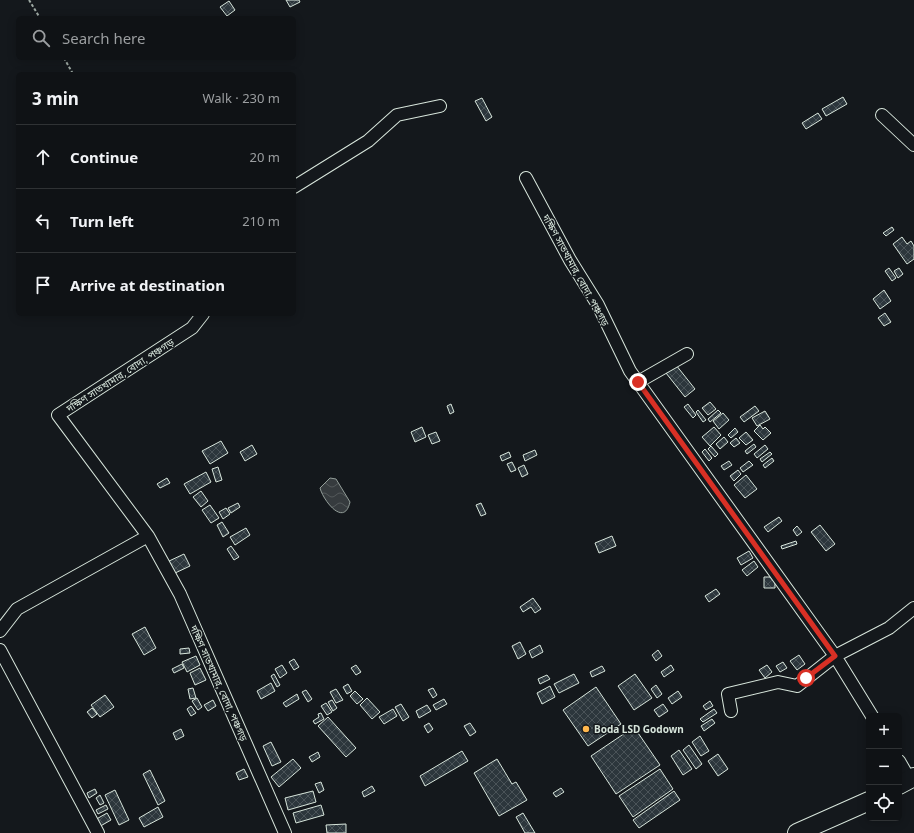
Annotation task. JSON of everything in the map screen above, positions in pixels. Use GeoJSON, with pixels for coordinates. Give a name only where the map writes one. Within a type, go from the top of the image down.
{"type":"FeatureCollection","features":[{"type":"Feature","properties":{"kind":"highway"},"geometry":{"type":"LineString","coordinates":[[797,833],[866,802]]}},
{"type":"Feature","properties":{"kind":"street"},"geometry":{"type":"LineString","coordinates":[[296,186],[368,141],[397,115],[440,106]]}},
{"type":"Feature","properties":{"kind":"street"},"geometry":{"type":"LineString","coordinates":[[882,115],[914,145]]}},
{"type":"Feature","properties":{"kind":"street","name":"দক্ষিণ সাতখামার, বোদা, পঞ্চগড়"},"geometry":{"type":"LineString","coordinates":[[526,178],[570,260],[598,305],[630,371],[835,656],[870,713]]}},
{"type":"Feature","properties":{"kind":"street","name":"দক্ষিণ সাতখামার, বোদা, পঞ্চগড়"},"geometry":{"type":"LineString","coordinates":[[201,316],[192,328],[58,415],[148,536],[180,594],[285,833]]}},
{"type":"Feature","properties":{"kind":"street"},"geometry":{"type":"LineString","coordinates":[[638,382],[687,354]]}},
{"type":"Feature","properties":{"kind":"street"},"geometry":{"type":"LineString","coordinates":[[0,631],[17,610],[148,536]]}},
{"type":"Feature","properties":{"kind":"street"},"geometry":{"type":"LineString","coordinates":[[731,711],[728,694],[778,682],[797,686],[835,656],[889,628],[914,608]]}},
{"type":"Feature","properties":{"kind":"street"},"geometry":{"type":"LineString","coordinates":[[0,650],[98,833]]}},
{"type":"Feature","properties":{"kind":"street"},"geometry":{"type":"LineString","coordinates":[[902,768],[908,781]]}},
{"type":"Feature","properties":{"kind":"path"},"geometry":{"type":"LineString","coordinates":[[29,0],[39,16]]}},
{"type":"Feature","properties":{"kind":"path"},"geometry":{"type":"LineString","coordinates":[[65,60],[72,72]]}},
{"type":"Feature","properties":{"kind":"water"},"geometry":{"type":"Polygon","coordinates":[[[330,478],[336,479],[350,502],[347,509],[343,512],[339,512],[329,505],[320,488],[330,478]]]}},
{"type":"Feature","properties":{"kind":"building"},"geometry":{"type":"Polygon","coordinates":[[[286,0],[299,0],[300,2],[290,7],[286,0]]]}},
{"type":"Feature","properties":{"kind":"building"},"geometry":{"type":"Polygon","coordinates":[[[229,1],[235,10],[227,16],[220,7],[229,1]]]}},
{"type":"Feature","properties":{"kind":"building"},"geometry":{"type":"Polygon","coordinates":[[[843,97],[847,104],[826,116],[822,109],[843,97]]]}},
{"type":"Feature","properties":{"kind":"building"},"geometry":{"type":"Polygon","coordinates":[[[482,98],[492,117],[486,121],[475,101],[482,98]]]}},
{"type":"Feature","properties":{"kind":"building"},"geometry":{"type":"Polygon","coordinates":[[[818,113],[822,119],[806,129],[802,123],[818,113]]]}},
{"type":"Feature","properties":{"kind":"building"},"geometry":{"type":"Polygon","coordinates":[[[892,227],[894,230],[886,236],[883,233],[892,227]]]}},
{"type":"Feature","properties":{"kind":"building"},"geometry":{"type":"Polygon","coordinates":[[[902,237],[907,244],[911,241],[914,246],[914,259],[907,264],[893,244],[902,237]]]}},
{"type":"Feature","properties":{"kind":"building"},"geometry":{"type":"Polygon","coordinates":[[[889,268],[896,278],[892,281],[885,271],[889,268]]]}},
{"type":"Feature","properties":{"kind":"building"},"geometry":{"type":"Polygon","coordinates":[[[899,268],[903,274],[898,278],[894,271],[899,268]]]}},
{"type":"Feature","properties":{"kind":"building"},"geometry":{"type":"Polygon","coordinates":[[[884,290],[891,301],[880,309],[873,299],[884,290]]]}},
{"type":"Feature","properties":{"kind":"building"},"geometry":{"type":"Polygon","coordinates":[[[885,313],[891,322],[884,326],[878,318],[885,313]]]}},
{"type":"Feature","properties":{"kind":"building"},"geometry":{"type":"Polygon","coordinates":[[[676,365],[695,389],[685,397],[666,373],[676,365]]]}},
{"type":"Feature","properties":{"kind":"building"},"geometry":{"type":"Polygon","coordinates":[[[710,402],[716,409],[708,415],[702,408],[710,402]]]}},
{"type":"Feature","properties":{"kind":"building"},"geometry":{"type":"Polygon","coordinates":[[[451,404],[454,412],[450,414],[447,406],[451,404]]]}},
{"type":"Feature","properties":{"kind":"building"},"geometry":{"type":"Polygon","coordinates":[[[688,404],[696,415],[693,418],[684,407],[688,404]]]}},
{"type":"Feature","properties":{"kind":"building"},"geometry":{"type":"Polygon","coordinates":[[[755,406],[759,411],[744,422],[740,417],[755,406]]]}},
{"type":"Feature","properties":{"kind":"building"},"geometry":{"type":"Polygon","coordinates":[[[698,410],[706,420],[703,422],[696,412],[698,410]]]}},
{"type":"Feature","properties":{"kind":"building"},"geometry":{"type":"Polygon","coordinates":[[[718,410],[721,413],[710,422],[708,419],[718,410]]]}},
{"type":"Feature","properties":{"kind":"building"},"geometry":{"type":"Polygon","coordinates":[[[765,411],[770,419],[757,426],[752,418],[765,411]]]}},
{"type":"Feature","properties":{"kind":"building"},"geometry":{"type":"Polygon","coordinates":[[[723,413],[729,420],[719,429],[713,421],[723,413]]]}},
{"type":"Feature","properties":{"kind":"building"},"geometry":{"type":"Polygon","coordinates":[[[760,425],[763,429],[765,427],[771,433],[763,440],[754,431],[760,425]]]}},
{"type":"Feature","properties":{"kind":"building"},"geometry":{"type":"Polygon","coordinates":[[[422,427],[426,437],[415,442],[411,432],[422,427]]]}},
{"type":"Feature","properties":{"kind":"building"},"geometry":{"type":"Polygon","coordinates":[[[714,427],[721,435],[710,446],[702,437],[714,427]]]}},
{"type":"Feature","properties":{"kind":"building"},"geometry":{"type":"Polygon","coordinates":[[[735,428],[738,432],[731,438],[728,435],[735,428]]]}},
{"type":"Feature","properties":{"kind":"building"},"geometry":{"type":"Polygon","coordinates":[[[436,432],[440,441],[432,444],[428,435],[436,432]]]}},
{"type":"Feature","properties":{"kind":"building"},"geometry":{"type":"Polygon","coordinates":[[[746,432],[753,440],[746,445],[739,438],[746,432]]]}},
{"type":"Feature","properties":{"kind":"building"},"geometry":{"type":"Polygon","coordinates":[[[724,437],[728,442],[720,449],[716,444],[724,437]]]}},
{"type":"Feature","properties":{"kind":"building"},"geometry":{"type":"Polygon","coordinates":[[[736,438],[740,443],[734,447],[730,443],[736,438]]]}},
{"type":"Feature","properties":{"kind":"building"},"geometry":{"type":"Polygon","coordinates":[[[221,441],[228,453],[210,464],[202,451],[221,441]]]}},
{"type":"Feature","properties":{"kind":"building"},"geometry":{"type":"Polygon","coordinates":[[[754,444],[756,447],[747,454],[745,451],[754,444]]]}},
{"type":"Feature","properties":{"kind":"building"},"geometry":{"type":"Polygon","coordinates":[[[252,445],[257,454],[245,461],[240,452],[252,445]]]}},
{"type":"Feature","properties":{"kind":"building"},"geometry":{"type":"Polygon","coordinates":[[[765,445],[768,449],[757,458],[754,454],[765,445]]]}},
{"type":"Feature","properties":{"kind":"building"},"geometry":{"type":"Polygon","coordinates":[[[711,446],[718,454],[715,457],[708,449],[711,446]]]}},
{"type":"Feature","properties":{"kind":"building"},"geometry":{"type":"Polygon","coordinates":[[[705,449],[712,458],[709,461],[702,452],[705,449]]]}},
{"type":"Feature","properties":{"kind":"building"},"geometry":{"type":"Polygon","coordinates":[[[535,450],[537,455],[525,461],[523,455],[535,450]]]}},
{"type":"Feature","properties":{"kind":"building"},"geometry":{"type":"Polygon","coordinates":[[[509,452],[511,457],[502,461],[500,456],[509,452]]]}},
{"type":"Feature","properties":{"kind":"building"},"geometry":{"type":"Polygon","coordinates":[[[770,452],[772,454],[762,462],[760,459],[770,452]]]}},
{"type":"Feature","properties":{"kind":"building"},"geometry":{"type":"Polygon","coordinates":[[[772,458],[774,461],[765,468],[763,465],[772,458]]]}},
{"type":"Feature","properties":{"kind":"building"},"geometry":{"type":"Polygon","coordinates":[[[729,461],[732,465],[724,470],[721,466],[729,461]]]}},
{"type":"Feature","properties":{"kind":"building"},"geometry":{"type":"Polygon","coordinates":[[[749,461],[753,465],[743,472],[740,468],[749,461]]]}},
{"type":"Feature","properties":{"kind":"building"},"geometry":{"type":"Polygon","coordinates":[[[512,462],[516,470],[511,472],[507,464],[512,462]]]}},
{"type":"Feature","properties":{"kind":"building"},"geometry":{"type":"Polygon","coordinates":[[[524,465],[528,474],[522,477],[518,468],[524,465]]]}},
{"type":"Feature","properties":{"kind":"building"},"geometry":{"type":"Polygon","coordinates":[[[218,467],[222,480],[216,482],[212,469],[218,467]]]}},
{"type":"Feature","properties":{"kind":"building"},"geometry":{"type":"Polygon","coordinates":[[[738,470],[741,474],[734,481],[730,476],[738,470]]]}},
{"type":"Feature","properties":{"kind":"building"},"geometry":{"type":"Polygon","coordinates":[[[206,472],[211,482],[190,494],[184,484],[206,472]]]}},
{"type":"Feature","properties":{"kind":"building"},"geometry":{"type":"Polygon","coordinates":[[[746,475],[757,489],[745,498],[734,485],[746,475]]]}},
{"type":"Feature","properties":{"kind":"building"},"geometry":{"type":"Polygon","coordinates":[[[167,478],[170,483],[160,488],[157,484],[167,478]]]}},
{"type":"Feature","properties":{"kind":"building"},"geometry":{"type":"Polygon","coordinates":[[[201,491],[208,501],[201,507],[193,497],[201,491]]]}},
{"type":"Feature","properties":{"kind":"building"},"geometry":{"type":"Polygon","coordinates":[[[238,503],[240,507],[231,513],[228,508],[238,503]]]}},
{"type":"Feature","properties":{"kind":"building"},"geometry":{"type":"Polygon","coordinates":[[[481,503],[486,514],[481,516],[476,505],[481,503]]]}},
{"type":"Feature","properties":{"kind":"building"},"geometry":{"type":"Polygon","coordinates":[[[210,505],[219,518],[211,523],[202,510],[210,505]]]}},
{"type":"Feature","properties":{"kind":"building"},"geometry":{"type":"Polygon","coordinates":[[[226,508],[230,514],[223,519],[219,512],[226,508]]]}},
{"type":"Feature","properties":{"kind":"building"},"geometry":{"type":"Polygon","coordinates":[[[779,517],[782,521],[768,532],[764,527],[779,517]]]}},
{"type":"Feature","properties":{"kind":"building"},"geometry":{"type":"Polygon","coordinates":[[[222,522],[229,533],[223,537],[217,525],[222,522]]]}},
{"type":"Feature","properties":{"kind":"building"},"geometry":{"type":"Polygon","coordinates":[[[820,525],[835,544],[826,551],[811,532],[820,525]]]}},
{"type":"Feature","properties":{"kind":"building"},"geometry":{"type":"Polygon","coordinates":[[[797,526],[802,532],[797,536],[793,530],[797,526]]]}},
{"type":"Feature","properties":{"kind":"building"},"geometry":{"type":"Polygon","coordinates":[[[246,528],[250,535],[235,545],[230,537],[246,528]]]}},
{"type":"Feature","properties":{"kind":"building"},"geometry":{"type":"Polygon","coordinates":[[[612,536],[616,546],[599,553],[595,543],[612,536]]]}},
{"type":"Feature","properties":{"kind":"building"},"geometry":{"type":"Polygon","coordinates":[[[796,541],[797,544],[782,549],[781,546],[796,541]]]}},
{"type":"Feature","properties":{"kind":"building"},"geometry":{"type":"Polygon","coordinates":[[[231,546],[239,557],[234,560],[227,549],[231,546]]]}},
{"type":"Feature","properties":{"kind":"building"},"geometry":{"type":"Polygon","coordinates":[[[749,551],[753,558],[741,565],[737,558],[749,551]]]}},
{"type":"Feature","properties":{"kind":"building"},"geometry":{"type":"Polygon","coordinates":[[[184,554],[190,566],[173,574],[167,562],[184,554]]]}},
{"type":"Feature","properties":{"kind":"building"},"geometry":{"type":"Polygon","coordinates":[[[754,561],[758,567],[747,576],[742,570],[754,561]]]}},
{"type":"Feature","properties":{"kind":"building"},"geometry":{"type":"Polygon","coordinates":[[[764,577],[775,577],[775,588],[764,588],[764,577]]]}},
{"type":"Feature","properties":{"kind":"building"},"geometry":{"type":"Polygon","coordinates":[[[716,589],[720,594],[709,602],[705,596],[716,589]]]}},
{"type":"Feature","properties":{"kind":"building"},"geometry":{"type":"Polygon","coordinates":[[[533,598],[541,609],[535,613],[531,607],[523,612],[520,607],[533,598]]]}},
{"type":"Feature","properties":{"kind":"building"},"geometry":{"type":"Polygon","coordinates":[[[145,627],[156,648],[144,655],[132,634],[145,627]]]}},
{"type":"Feature","properties":{"kind":"building"},"geometry":{"type":"Polygon","coordinates":[[[520,642],[526,654],[518,659],[512,646],[520,642]]]}},
{"type":"Feature","properties":{"kind":"building"},"geometry":{"type":"Polygon","coordinates":[[[540,645],[543,652],[532,658],[529,651],[540,645]]]}},
{"type":"Feature","properties":{"kind":"building"},"geometry":{"type":"Polygon","coordinates":[[[189,648],[190,653],[180,654],[180,649],[189,648]]]}},
{"type":"Feature","properties":{"kind":"building"},"geometry":{"type":"Polygon","coordinates":[[[658,650],[662,656],[656,661],[652,655],[658,650]]]}},
{"type":"Feature","properties":{"kind":"building"},"geometry":{"type":"Polygon","coordinates":[[[799,655],[805,664],[797,670],[790,661],[799,655]]]}},
{"type":"Feature","properties":{"kind":"building"},"geometry":{"type":"Polygon","coordinates":[[[196,656],[200,665],[187,672],[182,662],[196,656]]]}},
{"type":"Feature","properties":{"kind":"building"},"geometry":{"type":"Polygon","coordinates":[[[294,659],[299,667],[294,670],[289,662],[294,659]]]}},
{"type":"Feature","properties":{"kind":"building"},"geometry":{"type":"Polygon","coordinates":[[[783,662],[787,668],[780,672],[776,666],[783,662]]]}},
{"type":"Feature","properties":{"kind":"building"},"geometry":{"type":"Polygon","coordinates":[[[182,664],[184,668],[174,673],[172,669],[182,664]]]}},
{"type":"Feature","properties":{"kind":"building"},"geometry":{"type":"Polygon","coordinates":[[[282,665],[287,673],[280,678],[275,669],[282,665]]]}},
{"type":"Feature","properties":{"kind":"building"},"geometry":{"type":"Polygon","coordinates":[[[356,665],[361,672],[356,675],[351,668],[356,665]]]}},
{"type":"Feature","properties":{"kind":"building"},"geometry":{"type":"Polygon","coordinates":[[[671,665],[674,670],[664,677],[661,672],[671,665]]]}},
{"type":"Feature","properties":{"kind":"building"},"geometry":{"type":"Polygon","coordinates":[[[767,665],[772,672],[765,678],[759,670],[767,665]]]}},
{"type":"Feature","properties":{"kind":"building"},"geometry":{"type":"Polygon","coordinates":[[[602,666],[605,671],[592,677],[590,672],[602,666]]]}},
{"type":"Feature","properties":{"kind":"building"},"geometry":{"type":"Polygon","coordinates":[[[200,668],[206,680],[195,685],[190,673],[200,668]]]}},
{"type":"Feature","properties":{"kind":"building"},"geometry":{"type":"Polygon","coordinates":[[[274,674],[280,685],[277,687],[271,676],[274,674]]]}},
{"type":"Feature","properties":{"kind":"building"},"geometry":{"type":"Polygon","coordinates":[[[574,674],[579,683],[559,693],[554,684],[574,674]]]}},
{"type":"Feature","properties":{"kind":"building"},"geometry":{"type":"Polygon","coordinates":[[[635,674],[652,698],[634,710],[618,686],[635,674]]]}},
{"type":"Feature","properties":{"kind":"building"},"geometry":{"type":"Polygon","coordinates":[[[547,675],[550,679],[540,684],[538,679],[547,675]]]}},
{"type":"Feature","properties":{"kind":"building"},"geometry":{"type":"Polygon","coordinates":[[[271,683],[275,691],[261,699],[257,691],[271,683]]]}},
{"type":"Feature","properties":{"kind":"building"},"geometry":{"type":"Polygon","coordinates":[[[348,684],[352,691],[347,694],[343,687],[348,684]]]}},
{"type":"Feature","properties":{"kind":"building"},"geometry":{"type":"Polygon","coordinates":[[[656,685],[662,694],[657,698],[651,689],[656,685]]]}},
{"type":"Feature","properties":{"kind":"building"},"geometry":{"type":"Polygon","coordinates":[[[550,686],[555,697],[542,704],[537,693],[550,686]]]}},
{"type":"Feature","properties":{"kind":"building"},"geometry":{"type":"Polygon","coordinates":[[[596,687],[621,724],[588,746],[563,710],[596,687]]]}},
{"type":"Feature","properties":{"kind":"building"},"geometry":{"type":"Polygon","coordinates":[[[193,688],[196,698],[190,699],[188,689],[193,688]]]}},
{"type":"Feature","properties":{"kind":"building"},"geometry":{"type":"Polygon","coordinates":[[[433,688],[437,695],[433,698],[428,690],[433,688]]]}},
{"type":"Feature","properties":{"kind":"building"},"geometry":{"type":"Polygon","coordinates":[[[336,689],[343,700],[336,703],[330,692],[336,689]]]}},
{"type":"Feature","properties":{"kind":"building"},"geometry":{"type":"Polygon","coordinates":[[[306,690],[312,699],[308,702],[302,692],[306,690]]]}},
{"type":"Feature","properties":{"kind":"building"},"geometry":{"type":"Polygon","coordinates":[[[355,691],[363,699],[357,704],[350,696],[355,691]]]}},
{"type":"Feature","properties":{"kind":"building"},"geometry":{"type":"Polygon","coordinates":[[[678,691],[682,697],[672,704],[668,698],[678,691]]]}},
{"type":"Feature","properties":{"kind":"building"},"geometry":{"type":"Polygon","coordinates":[[[297,694],[299,699],[286,707],[283,703],[297,694]]]}},
{"type":"Feature","properties":{"kind":"building"},"geometry":{"type":"Polygon","coordinates":[[[105,695],[114,707],[100,717],[91,705],[105,695]]]}},
{"type":"Feature","properties":{"kind":"building"},"geometry":{"type":"Polygon","coordinates":[[[197,698],[202,707],[198,710],[192,701],[197,698]]]}},
{"type":"Feature","properties":{"kind":"building"},"geometry":{"type":"Polygon","coordinates":[[[367,698],[380,712],[372,719],[360,705],[367,698]]]}},
{"type":"Feature","properties":{"kind":"building"},"geometry":{"type":"Polygon","coordinates":[[[444,699],[447,704],[436,710],[433,705],[444,699]]]}},
{"type":"Feature","properties":{"kind":"building"},"geometry":{"type":"Polygon","coordinates":[[[213,700],[216,706],[208,711],[204,705],[213,700]]]}},
{"type":"Feature","properties":{"kind":"building"},"geometry":{"type":"Polygon","coordinates":[[[332,700],[337,708],[333,711],[328,702],[332,700]]]}},
{"type":"Feature","properties":{"kind":"building"},"geometry":{"type":"Polygon","coordinates":[[[710,701],[713,706],[706,710],[703,706],[710,701]]]}},
{"type":"Feature","properties":{"kind":"building"},"geometry":{"type":"Polygon","coordinates":[[[326,703],[332,712],[327,715],[321,706],[326,703]]]}},
{"type":"Feature","properties":{"kind":"building"},"geometry":{"type":"Polygon","coordinates":[[[401,704],[409,717],[403,721],[395,707],[401,704]]]}},
{"type":"Feature","properties":{"kind":"building"},"geometry":{"type":"Polygon","coordinates":[[[663,704],[668,711],[659,717],[654,710],[663,704]]]}},
{"type":"Feature","properties":{"kind":"building"},"geometry":{"type":"Polygon","coordinates":[[[427,705],[431,711],[419,718],[416,711],[427,705]]]}},
{"type":"Feature","properties":{"kind":"building"},"geometry":{"type":"Polygon","coordinates":[[[191,706],[196,713],[191,716],[187,709],[191,706]]]}},
{"type":"Feature","properties":{"kind":"building"},"geometry":{"type":"Polygon","coordinates":[[[92,708],[97,714],[92,718],[87,712],[92,708]]]}},
{"type":"Feature","properties":{"kind":"building"},"geometry":{"type":"Polygon","coordinates":[[[393,709],[397,716],[384,724],[379,717],[393,709]]]}},
{"type":"Feature","properties":{"kind":"building"},"geometry":{"type":"Polygon","coordinates":[[[714,709],[717,713],[703,722],[700,719],[714,709]]]}},
{"type":"Feature","properties":{"kind":"building"},"geometry":{"type":"Polygon","coordinates":[[[321,713],[324,719],[315,724],[313,721],[319,717],[318,714],[321,713]]]}},
{"type":"Feature","properties":{"kind":"building"},"geometry":{"type":"Polygon","coordinates":[[[328,717],[356,748],[346,757],[318,726],[328,717]]]}},
{"type":"Feature","properties":{"kind":"building"},"geometry":{"type":"Polygon","coordinates":[[[712,719],[715,723],[704,731],[701,726],[712,719]]]}},
{"type":"Feature","properties":{"kind":"building"},"geometry":{"type":"Polygon","coordinates":[[[429,723],[433,729],[428,733],[424,726],[429,723]]]}},
{"type":"Feature","properties":{"kind":"building"},"geometry":{"type":"Polygon","coordinates":[[[470,723],[476,732],[470,736],[464,726],[470,723]]]}},
{"type":"Feature","properties":{"kind":"building"},"geometry":{"type":"Polygon","coordinates":[[[634,727],[660,765],[616,794],[591,756],[634,727]]]}},
{"type":"Feature","properties":{"kind":"building"},"geometry":{"type":"Polygon","coordinates":[[[181,729],[184,736],[176,740],[173,733],[181,729]]]}},
{"type":"Feature","properties":{"kind":"building"},"geometry":{"type":"Polygon","coordinates":[[[700,736],[709,751],[701,756],[692,742],[700,736]]]}},
{"type":"Feature","properties":{"kind":"building"},"geometry":{"type":"Polygon","coordinates":[[[271,742],[281,762],[272,766],[263,746],[271,742]]]}},
{"type":"Feature","properties":{"kind":"building"},"geometry":{"type":"Polygon","coordinates":[[[689,745],[702,764],[696,769],[683,750],[689,745]]]}},
{"type":"Feature","properties":{"kind":"building"},"geometry":{"type":"Polygon","coordinates":[[[679,750],[692,769],[683,775],[671,756],[679,750]]]}},
{"type":"Feature","properties":{"kind":"building"},"geometry":{"type":"Polygon","coordinates":[[[462,751],[468,761],[425,786],[420,776],[462,751]]]}},
{"type":"Feature","properties":{"kind":"building"},"geometry":{"type":"Polygon","coordinates":[[[318,752],[320,757],[312,762],[309,757],[318,752]]]}},
{"type":"Feature","properties":{"kind":"building"},"geometry":{"type":"Polygon","coordinates":[[[718,754],[728,769],[718,776],[708,761],[718,754]]]}},
{"type":"Feature","properties":{"kind":"building"},"geometry":{"type":"Polygon","coordinates":[[[293,759],[301,768],[279,787],[271,777],[293,759]]]}},
{"type":"Feature","properties":{"kind":"building"},"geometry":{"type":"Polygon","coordinates":[[[497,759],[512,784],[516,782],[527,800],[499,816],[474,773],[497,759]]]}},
{"type":"Feature","properties":{"kind":"building"},"geometry":{"type":"Polygon","coordinates":[[[244,769],[248,777],[239,780],[236,773],[244,769]]]}},
{"type":"Feature","properties":{"kind":"building"},"geometry":{"type":"Polygon","coordinates":[[[660,769],[673,789],[633,817],[619,796],[660,769]]]}},
{"type":"Feature","properties":{"kind":"building"},"geometry":{"type":"Polygon","coordinates":[[[150,770],[165,801],[158,805],[143,774],[150,770]]]}},
{"type":"Feature","properties":{"kind":"building"},"geometry":{"type":"Polygon","coordinates":[[[321,782],[324,790],[319,793],[315,784],[321,782]]]}},
{"type":"Feature","properties":{"kind":"building"},"geometry":{"type":"Polygon","coordinates":[[[372,786],[375,791],[364,797],[362,792],[372,786]]]}},
{"type":"Feature","properties":{"kind":"building"},"geometry":{"type":"Polygon","coordinates":[[[561,788],[564,792],[556,797],[553,793],[561,788]]]}},
{"type":"Feature","properties":{"kind":"building"},"geometry":{"type":"Polygon","coordinates":[[[95,789],[97,793],[89,798],[87,793],[95,789]]]}},
{"type":"Feature","properties":{"kind":"building"},"geometry":{"type":"Polygon","coordinates":[[[115,790],[129,820],[119,825],[105,795],[115,790]]]}},
{"type":"Feature","properties":{"kind":"building"},"geometry":{"type":"Polygon","coordinates":[[[313,791],[316,802],[288,810],[285,798],[313,791]]]}},
{"type":"Feature","properties":{"kind":"building"},"geometry":{"type":"Polygon","coordinates":[[[674,791],[680,800],[639,828],[633,820],[674,791]]]}},
{"type":"Feature","properties":{"kind":"building"},"geometry":{"type":"Polygon","coordinates":[[[100,795],[104,803],[100,805],[96,798],[100,795]]]}},
{"type":"Feature","properties":{"kind":"building"},"geometry":{"type":"Polygon","coordinates":[[[106,805],[108,809],[98,814],[96,810],[106,805]]]}},
{"type":"Feature","properties":{"kind":"building"},"geometry":{"type":"Polygon","coordinates":[[[321,805],[324,815],[296,823],[293,813],[321,805]]]}},
{"type":"Feature","properties":{"kind":"building"},"geometry":{"type":"Polygon","coordinates":[[[158,807],[163,817],[144,827],[139,818],[158,807]]]}},
{"type":"Feature","properties":{"kind":"building"},"geometry":{"type":"Polygon","coordinates":[[[107,813],[111,820],[97,828],[93,821],[107,813]]]}},
{"type":"Feature","properties":{"kind":"building"},"geometry":{"type":"Polygon","coordinates":[[[523,813],[535,833],[525,833],[516,817],[523,813]]]}},
{"type":"Feature","properties":{"kind":"building"},"geometry":{"type":"Polygon","coordinates":[[[346,824],[346,833],[327,833],[326,825],[346,824]]]}},
{"type":"Feature","properties":{"kind":"place","name":"Boda LSD Godown"},"geometry":{"type":"Point","coordinates":[586,729]}},
{"type":"Feature","properties":{"kind":"route"},"geometry":{"type":"LineString","coordinates":[[638,382],[835,656],[806,678]]}}]}
